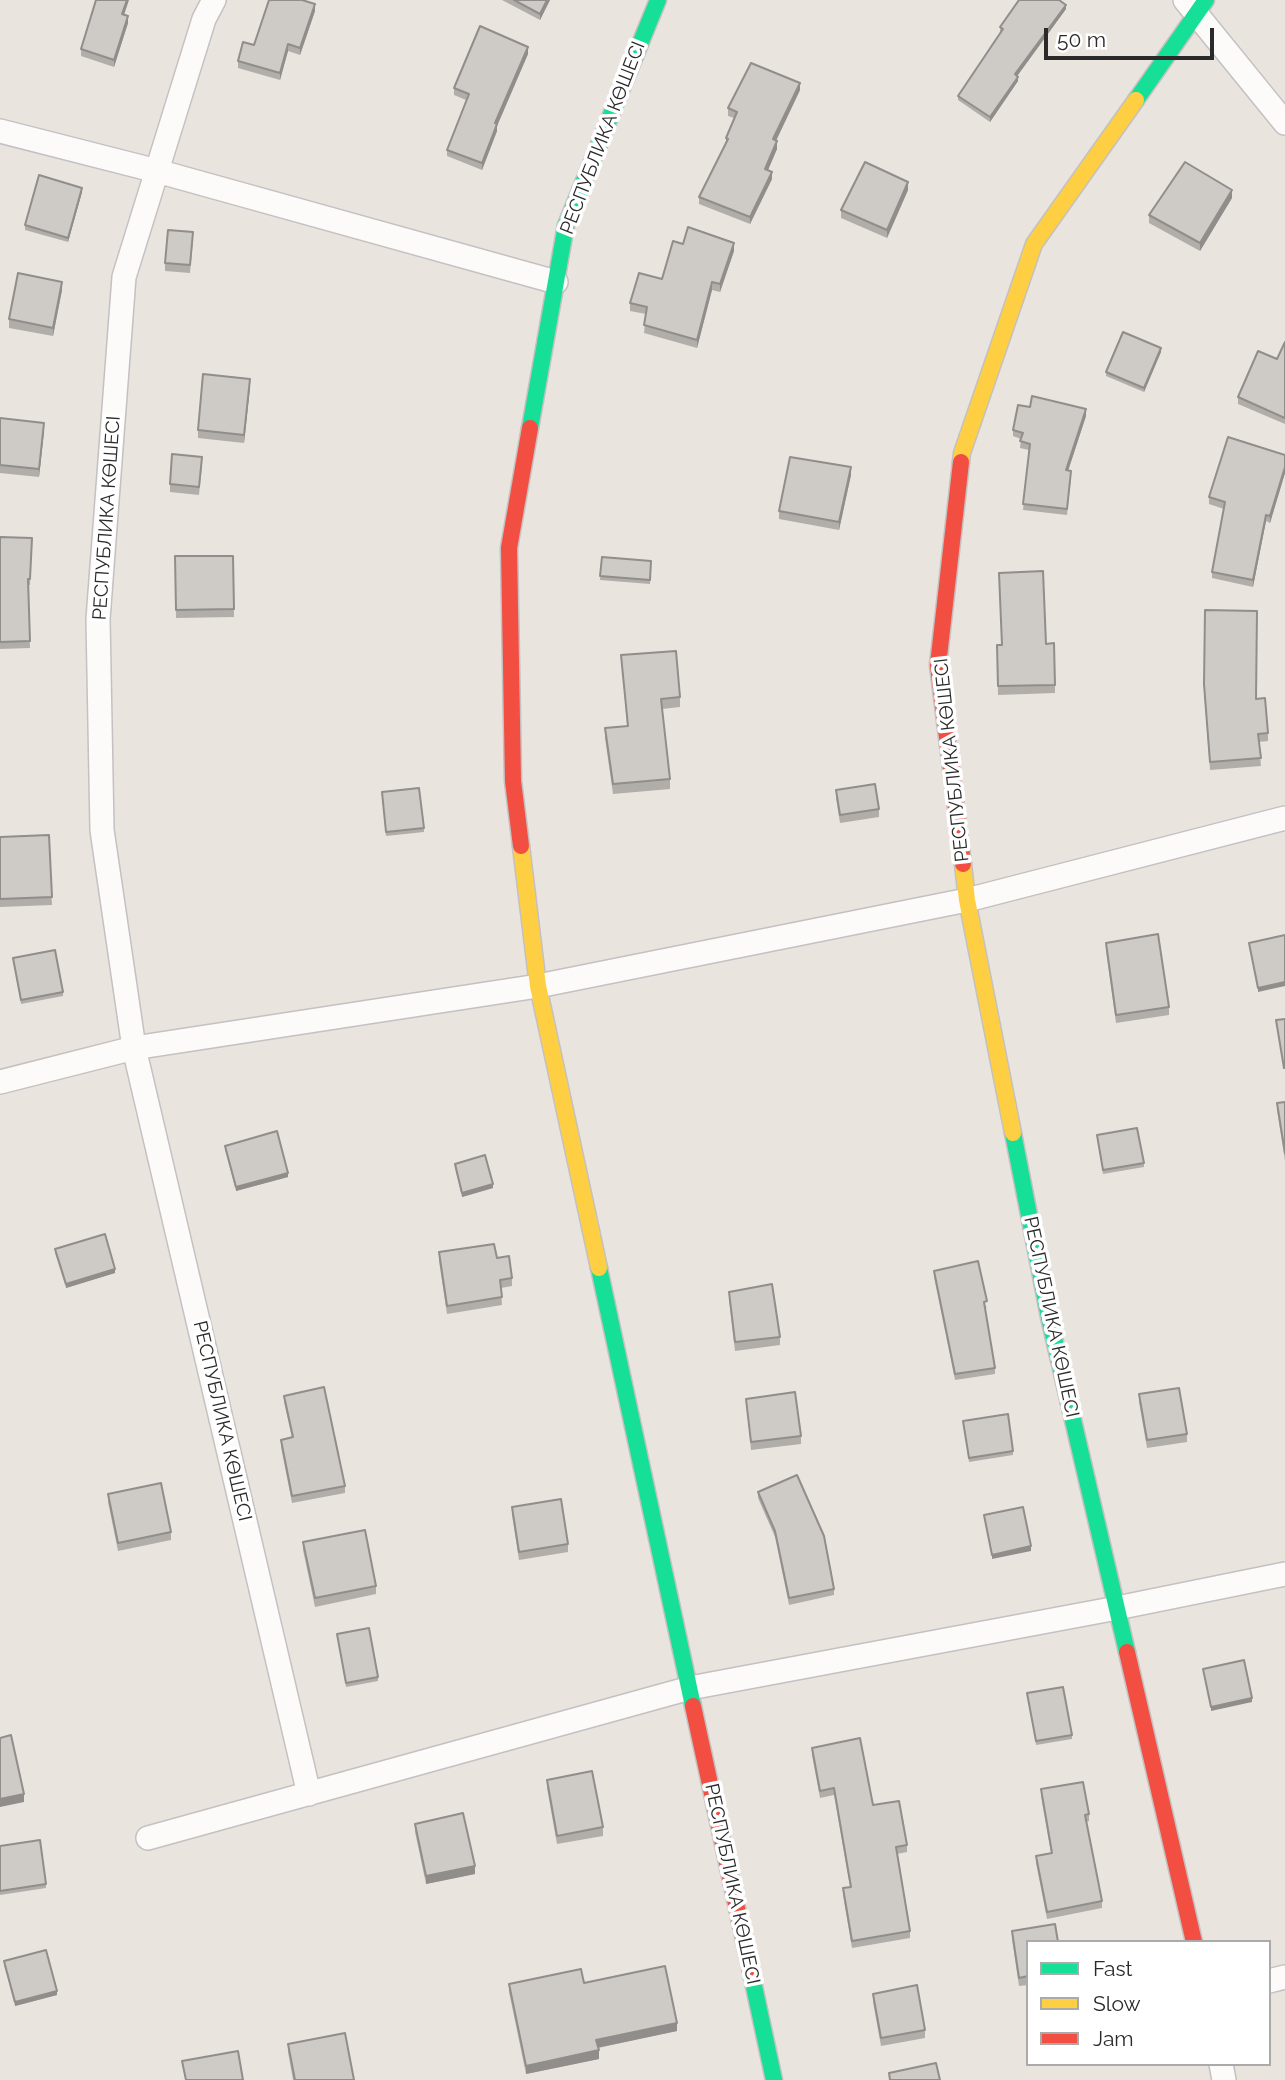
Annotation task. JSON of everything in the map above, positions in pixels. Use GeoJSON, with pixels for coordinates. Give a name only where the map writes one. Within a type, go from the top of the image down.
{"type":"FeatureCollection","features":[{"type":"Feature","properties":{"kind":"street","name":"РЕСПУБЛИКА КӨШЕСІ"},"geometry":{"type":"LineString","coordinates":[[214,0],[205,19],[124,277],[99,619],[102,830],[134,1048],[309,1794]]}},
{"type":"Feature","properties":{"kind":"street","name":"РЕСПУБЛИКА КӨШЕСІ"},"geometry":{"type":"LineString","coordinates":[[658,0],[566,225],[509,548],[513,781],[538,986],[774,2080]]}},
{"type":"Feature","properties":{"kind":"street","name":"РЕСПУБЛИКА КӨШЕСІ"},"geometry":{"type":"LineString","coordinates":[[1194,1940],[1049,1317],[967,900],[938,666],[962,453],[1034,244],[1196,4],[1285,123]]}},
{"type":"Feature","properties":{"kind":"street"},"geometry":{"type":"LineString","coordinates":[[0,131],[157,171],[556,282]]}},
{"type":"Feature","properties":{"kind":"street"},"geometry":{"type":"LineString","coordinates":[[0,1082],[134,1048],[538,986],[967,900],[1285,818]]}},
{"type":"Feature","properties":{"kind":"street"},"geometry":{"type":"LineString","coordinates":[[148,1838],[690,1688],[1285,1574]]}},
{"type":"Feature","properties":{"kind":"building"},"geometry":{"type":"Polygon","coordinates":[[[96,0],[127,0],[122,14],[128,16],[114,60],[81,49],[96,0]]]}},
{"type":"Feature","properties":{"kind":"building"},"geometry":{"type":"Polygon","coordinates":[[[269,0],[302,0],[315,4],[300,48],[288,44],[280,73],[238,61],[243,42],[254,45],[269,0]]]}},
{"type":"Feature","properties":{"kind":"building"},"geometry":{"type":"Polygon","coordinates":[[[514,0],[547,0],[540,14],[514,0]]]}},
{"type":"Feature","properties":{"kind":"building"},"geometry":{"type":"Polygon","coordinates":[[[1019,0],[1059,0],[1066,5],[1015,74],[1018,77],[990,117],[958,96],[1019,0]]]}},
{"type":"Feature","properties":{"kind":"building"},"geometry":{"type":"Polygon","coordinates":[[[480,26],[528,47],[495,123],[497,124],[482,163],[447,150],[469,94],[454,88],[480,26]]]}},
{"type":"Feature","properties":{"kind":"building"},"geometry":{"type":"Polygon","coordinates":[[[751,63],[800,83],[773,139],[777,141],[765,169],[772,172],[750,217],[699,197],[728,139],[726,138],[737,112],[728,108],[751,63]]]}},
{"type":"Feature","properties":{"kind":"building"},"geometry":{"type":"Polygon","coordinates":[[[865,162],[908,182],[887,230],[841,210],[865,162]]]}},
{"type":"Feature","properties":{"kind":"building"},"geometry":{"type":"Polygon","coordinates":[[[1185,162],[1232,190],[1200,243],[1149,215],[1185,162]]]}},
{"type":"Feature","properties":{"kind":"building"},"geometry":{"type":"Polygon","coordinates":[[[39,175],[82,188],[68,238],[25,225],[39,175]]]}},
{"type":"Feature","properties":{"kind":"building"},"geometry":{"type":"Polygon","coordinates":[[[688,227],[734,243],[720,284],[712,282],[697,340],[644,325],[647,307],[630,303],[639,273],[662,279],[673,241],[683,244],[688,227]]]}},
{"type":"Feature","properties":{"kind":"building"},"geometry":{"type":"Polygon","coordinates":[[[168,230],[193,232],[190,265],[165,263],[168,230]]]}},
{"type":"Feature","properties":{"kind":"building"},"geometry":{"type":"Polygon","coordinates":[[[18,273],[62,282],[53,328],[9,319],[18,273]]]}},
{"type":"Feature","properties":{"kind":"building"},"geometry":{"type":"Polygon","coordinates":[[[1123,332],[1161,348],[1144,388],[1106,372],[1123,332]]]}},
{"type":"Feature","properties":{"kind":"building"},"geometry":{"type":"Polygon","coordinates":[[[1285,342],[1285,418],[1238,397],[1258,351],[1277,359],[1285,342]]]}},
{"type":"Feature","properties":{"kind":"building"},"geometry":{"type":"Polygon","coordinates":[[[203,374],[250,379],[244,435],[198,430],[203,374]]]}},
{"type":"Feature","properties":{"kind":"building"},"geometry":{"type":"Polygon","coordinates":[[[1032,396],[1086,409],[1066,470],[1071,471],[1067,509],[1023,504],[1030,444],[1020,441],[1023,433],[1013,430],[1018,405],[1030,407],[1032,396]]]}},
{"type":"Feature","properties":{"kind":"building"},"geometry":{"type":"Polygon","coordinates":[[[0,418],[44,423],[39,469],[0,465],[0,418]]]}},
{"type":"Feature","properties":{"kind":"building"},"geometry":{"type":"Polygon","coordinates":[[[1228,437],[1285,455],[1285,467],[1270,516],[1266,515],[1253,580],[1212,572],[1225,502],[1209,497],[1228,437]]]}},
{"type":"Feature","properties":{"kind":"building"},"geometry":{"type":"Polygon","coordinates":[[[172,454],[202,457],[199,487],[170,484],[172,454]]]}},
{"type":"Feature","properties":{"kind":"building"},"geometry":{"type":"Polygon","coordinates":[[[790,457],[851,467],[839,522],[779,511],[790,457]]]}},
{"type":"Feature","properties":{"kind":"building"},"geometry":{"type":"Polygon","coordinates":[[[0,537],[32,538],[28,579],[30,641],[0,642],[0,537]]]}},
{"type":"Feature","properties":{"kind":"building"},"geometry":{"type":"Polygon","coordinates":[[[175,556],[233,556],[234,609],[176,610],[175,556]]]}},
{"type":"Feature","properties":{"kind":"building"},"geometry":{"type":"Polygon","coordinates":[[[602,557],[651,561],[650,580],[600,576],[602,557]]]}},
{"type":"Feature","properties":{"kind":"building"},"geometry":{"type":"Polygon","coordinates":[[[1043,571],[1046,644],[1054,643],[1055,685],[998,686],[997,645],[1002,645],[999,573],[1043,571]]]}},
{"type":"Feature","properties":{"kind":"building"},"geometry":{"type":"Polygon","coordinates":[[[1205,610],[1257,611],[1256,699],[1265,698],[1268,733],[1258,734],[1261,758],[1210,762],[1204,684],[1205,610]]]}},
{"type":"Feature","properties":{"kind":"building"},"geometry":{"type":"Polygon","coordinates":[[[676,651],[680,697],[661,699],[670,779],[613,784],[605,728],[628,726],[621,655],[676,651]]]}},
{"type":"Feature","properties":{"kind":"building"},"geometry":{"type":"Polygon","coordinates":[[[875,784],[879,809],[840,815],[836,790],[875,784]]]}},
{"type":"Feature","properties":{"kind":"building"},"geometry":{"type":"Polygon","coordinates":[[[419,788],[424,828],[386,832],[382,792],[419,788]]]}},
{"type":"Feature","properties":{"kind":"building"},"geometry":{"type":"Polygon","coordinates":[[[49,835],[52,897],[0,899],[0,837],[49,835]]]}},
{"type":"Feature","properties":{"kind":"building"},"geometry":{"type":"Polygon","coordinates":[[[1158,934],[1169,1007],[1116,1015],[1106,943],[1158,934]]]}},
{"type":"Feature","properties":{"kind":"building"},"geometry":{"type":"Polygon","coordinates":[[[1285,935],[1285,982],[1258,988],[1249,943],[1285,935]]]}},
{"type":"Feature","properties":{"kind":"building"},"geometry":{"type":"Polygon","coordinates":[[[55,950],[63,992],[21,1000],[13,958],[55,950]]]}},
{"type":"Feature","properties":{"kind":"building"},"geometry":{"type":"Polygon","coordinates":[[[1285,1019],[1285,1068],[1284,1068],[1276,1020],[1285,1019]]]}},
{"type":"Feature","properties":{"kind":"building"},"geometry":{"type":"Polygon","coordinates":[[[1285,1102],[1285,1153],[1277,1103],[1285,1102]]]}},
{"type":"Feature","properties":{"kind":"building"},"geometry":{"type":"Polygon","coordinates":[[[1137,1128],[1144,1163],[1103,1170],[1097,1135],[1137,1128]]]}},
{"type":"Feature","properties":{"kind":"building"},"geometry":{"type":"Polygon","coordinates":[[[277,1131],[288,1173],[236,1187],[225,1146],[277,1131]]]}},
{"type":"Feature","properties":{"kind":"building"},"geometry":{"type":"Polygon","coordinates":[[[485,1155],[493,1184],[462,1193],[455,1164],[485,1155]]]}},
{"type":"Feature","properties":{"kind":"building"},"geometry":{"type":"Polygon","coordinates":[[[105,1234],[115,1269],[66,1284],[55,1249],[105,1234]]]}},
{"type":"Feature","properties":{"kind":"building"},"geometry":{"type":"Polygon","coordinates":[[[494,1244],[497,1258],[509,1256],[512,1278],[500,1280],[502,1297],[447,1306],[439,1252],[494,1244]]]}},
{"type":"Feature","properties":{"kind":"building"},"geometry":{"type":"Polygon","coordinates":[[[978,1261],[987,1301],[984,1302],[995,1368],[955,1374],[934,1271],[978,1261]]]}},
{"type":"Feature","properties":{"kind":"building"},"geometry":{"type":"Polygon","coordinates":[[[772,1284],[780,1337],[735,1342],[729,1292],[772,1284]]]}},
{"type":"Feature","properties":{"kind":"building"},"geometry":{"type":"Polygon","coordinates":[[[324,1387],[345,1486],[292,1496],[281,1440],[293,1437],[284,1396],[324,1387]]]}},
{"type":"Feature","properties":{"kind":"building"},"geometry":{"type":"Polygon","coordinates":[[[1179,1388],[1187,1434],[1147,1440],[1139,1394],[1179,1388]]]}},
{"type":"Feature","properties":{"kind":"building"},"geometry":{"type":"Polygon","coordinates":[[[795,1392],[801,1436],[751,1442],[746,1399],[795,1392]]]}},
{"type":"Feature","properties":{"kind":"building"},"geometry":{"type":"Polygon","coordinates":[[[1008,1414],[1013,1451],[969,1458],[963,1421],[1008,1414]]]}},
{"type":"Feature","properties":{"kind":"building"},"geometry":{"type":"Polygon","coordinates":[[[797,1475],[824,1536],[834,1589],[789,1598],[775,1531],[758,1492],[797,1475]]]}},
{"type":"Feature","properties":{"kind":"building"},"geometry":{"type":"Polygon","coordinates":[[[161,1483],[171,1532],[118,1543],[108,1494],[161,1483]]]}},
{"type":"Feature","properties":{"kind":"building"},"geometry":{"type":"Polygon","coordinates":[[[561,1499],[568,1544],[519,1552],[512,1507],[561,1499]]]}},
{"type":"Feature","properties":{"kind":"building"},"geometry":{"type":"Polygon","coordinates":[[[1023,1507],[1031,1546],[992,1555],[984,1515],[1023,1507]]]}},
{"type":"Feature","properties":{"kind":"building"},"geometry":{"type":"Polygon","coordinates":[[[365,1530],[376,1586],[315,1598],[303,1542],[365,1530]]]}},
{"type":"Feature","properties":{"kind":"building"},"geometry":{"type":"Polygon","coordinates":[[[369,1628],[378,1677],[346,1683],[337,1634],[369,1628]]]}},
{"type":"Feature","properties":{"kind":"building"},"geometry":{"type":"Polygon","coordinates":[[[1244,1660],[1252,1698],[1211,1707],[1203,1669],[1244,1660]]]}},
{"type":"Feature","properties":{"kind":"building"},"geometry":{"type":"Polygon","coordinates":[[[1063,1687],[1072,1735],[1036,1741],[1027,1693],[1063,1687]]]}},
{"type":"Feature","properties":{"kind":"building"},"geometry":{"type":"Polygon","coordinates":[[[11,1735],[24,1794],[0,1799],[0,1738],[11,1735]]]}},
{"type":"Feature","properties":{"kind":"building"},"geometry":{"type":"Polygon","coordinates":[[[860,1738],[873,1805],[899,1801],[907,1845],[896,1847],[910,1931],[852,1941],[843,1888],[851,1887],[834,1788],[820,1791],[812,1748],[860,1738]]]}},
{"type":"Feature","properties":{"kind":"building"},"geometry":{"type":"Polygon","coordinates":[[[592,1771],[603,1827],[557,1836],[547,1780],[592,1771]]]}},
{"type":"Feature","properties":{"kind":"building"},"geometry":{"type":"Polygon","coordinates":[[[1083,1782],[1089,1814],[1085,1815],[1102,1901],[1047,1912],[1036,1856],[1052,1853],[1041,1789],[1083,1782]]]}},
{"type":"Feature","properties":{"kind":"building"},"geometry":{"type":"Polygon","coordinates":[[[463,1813],[475,1866],[426,1876],[415,1824],[463,1813]]]}},
{"type":"Feature","properties":{"kind":"building"},"geometry":{"type":"Polygon","coordinates":[[[40,1840],[46,1884],[0,1891],[0,1846],[40,1840]]]}},
{"type":"Feature","properties":{"kind":"building"},"geometry":{"type":"Polygon","coordinates":[[[1055,1924],[1058,1940],[1026,1940],[1026,1976],[1019,1978],[1012,1931],[1055,1924]]]}},
{"type":"Feature","properties":{"kind":"building"},"geometry":{"type":"Polygon","coordinates":[[[46,1950],[57,1991],[15,2002],[4,1961],[46,1950]]]}},
{"type":"Feature","properties":{"kind":"building"},"geometry":{"type":"Polygon","coordinates":[[[665,1966],[677,2023],[596,2040],[599,2050],[526,2066],[509,1984],[581,1969],[584,1983],[665,1966]]]}},
{"type":"Feature","properties":{"kind":"building"},"geometry":{"type":"Polygon","coordinates":[[[917,1985],[925,2030],[881,2038],[873,1994],[917,1985]]]}},
{"type":"Feature","properties":{"kind":"building"},"geometry":{"type":"Polygon","coordinates":[[[345,2033],[354,2080],[295,2080],[288,2044],[345,2033]]]}},
{"type":"Feature","properties":{"kind":"building"},"geometry":{"type":"Polygon","coordinates":[[[238,2051],[243,2080],[186,2080],[182,2061],[238,2051]]]}},
{"type":"Feature","properties":{"kind":"building"},"geometry":{"type":"Polygon","coordinates":[[[936,2063],[940,2080],[890,2080],[889,2073],[936,2063]]]}},
{"type":"Feature","properties":{"kind":"traffic: fast"},"geometry":{"type":"LineString","coordinates":[[530,428],[566,225],[658,0]]}},
{"type":"Feature","properties":{"kind":"traffic: fast"},"geometry":{"type":"LineString","coordinates":[[1136,100],[1206,0]]}},
{"type":"Feature","properties":{"kind":"traffic: fast"},"geometry":{"type":"LineString","coordinates":[[1013,1133],[1049,1317],[1127,1652]]}},
{"type":"Feature","properties":{"kind":"traffic: fast"},"geometry":{"type":"LineString","coordinates":[[599,1268],[693,1706]]}},
{"type":"Feature","properties":{"kind":"traffic: fast"},"geometry":{"type":"LineString","coordinates":[[752,1977],[774,2080]]}},
{"type":"Feature","properties":{"kind":"traffic: slow"},"geometry":{"type":"LineString","coordinates":[[961,462],[1034,244],[1136,100]]}},
{"type":"Feature","properties":{"kind":"traffic: slow"},"geometry":{"type":"LineString","coordinates":[[521,846],[538,986],[599,1268]]}},
{"type":"Feature","properties":{"kind":"traffic: slow"},"geometry":{"type":"LineString","coordinates":[[963,864],[967,900],[1013,1133]]}},
{"type":"Feature","properties":{"kind":"traffic: jam"},"geometry":{"type":"LineString","coordinates":[[521,846],[513,781],[509,548],[530,428]]}},
{"type":"Feature","properties":{"kind":"traffic: jam"},"geometry":{"type":"LineString","coordinates":[[961,462],[938,665],[963,864]]}},
{"type":"Feature","properties":{"kind":"traffic: jam"},"geometry":{"type":"LineString","coordinates":[[1127,1652],[1194,1940]]}},
{"type":"Feature","properties":{"kind":"traffic: jam"},"geometry":{"type":"LineString","coordinates":[[693,1706],[752,1977]]}}]}
